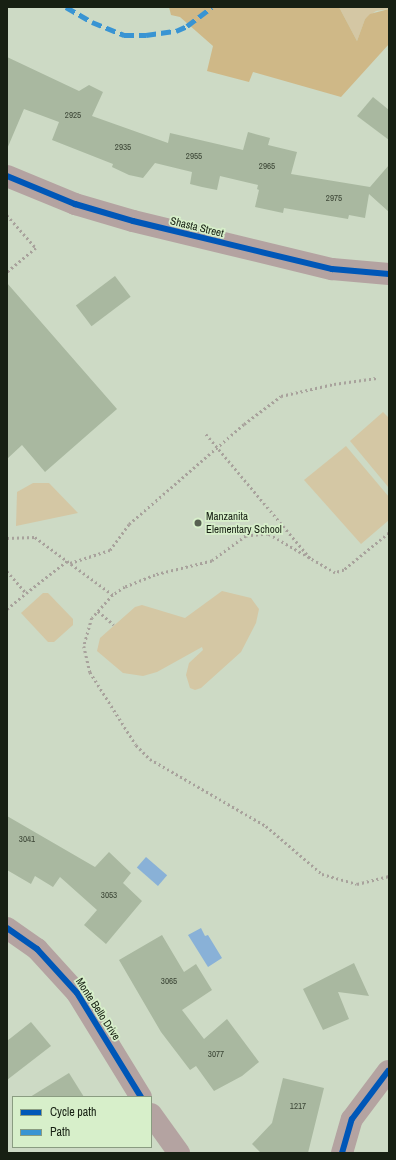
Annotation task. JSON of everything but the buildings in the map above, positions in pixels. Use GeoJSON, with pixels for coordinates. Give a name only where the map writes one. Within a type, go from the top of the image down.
{"type":"FeatureCollection","features":[{"type":"Feature","properties":{"kind":"street","name":"Shasta Street"},"geometry":{"type":"LineString","coordinates":[[7,176],[74,204],[156,227],[332,269],[389,274]]}},
{"type":"Feature","properties":{"kind":"street","name":"Monte Bello Drive"},"geometry":{"type":"LineString","coordinates":[[7,928],[37,949],[77,992],[140,1096]]}},
{"type":"Feature","properties":{"kind":"street"},"geometry":{"type":"LineString","coordinates":[[342,1153],[352,1119],[388,1071]]}},
{"type":"Feature","properties":{"kind":"street"},"geometry":{"type":"LineString","coordinates":[[152,1115],[179,1153]]}},
{"type":"Feature","properties":{"kind":"path"},"geometry":{"type":"LineString","coordinates":[[7,215],[36,248],[7,272]]}},
{"type":"Feature","properties":{"kind":"path"},"geometry":{"type":"LineString","coordinates":[[7,609],[68,562],[110,550],[129,524],[281,396],[334,384],[377,378]]}},
{"type":"Feature","properties":{"kind":"path"},"geometry":{"type":"LineString","coordinates":[[206,434],[313,561]]}},
{"type":"Feature","properties":{"kind":"path"},"geometry":{"type":"LineString","coordinates":[[389,533],[344,570],[335,573],[268,534],[246,536],[212,561],[137,580],[113,595],[98,611],[92,618],[86,635],[86,661],[111,706],[144,754],[266,826],[322,874],[357,884],[389,876]]}},
{"type":"Feature","properties":{"kind":"path"},"geometry":{"type":"LineString","coordinates":[[7,538],[35,537],[113,595]]}},
{"type":"Feature","properties":{"kind":"path"},"geometry":{"type":"LineString","coordinates":[[7,571],[26,593]]}},
{"type":"Feature","properties":{"kind":"path"},"geometry":{"type":"LineString","coordinates":[[98,611],[114,625]]}},
{"type":"Feature","properties":{"kind":"shaded area"},"geometry":{"type":"Polygon","coordinates":[[[169,7],[339,7],[357,41],[365,19],[370,14],[389,9],[389,44],[341,97],[253,72],[249,82],[207,71],[213,46],[180,17],[171,15],[169,7]]]}},
{"type":"Feature","properties":{"kind":"shaded area"},"geometry":{"type":"Polygon","coordinates":[[[339,7],[389,7],[389,9],[376,11],[365,19],[357,41],[339,7]]]}},
{"type":"Feature","properties":{"kind":"shaded area"},"geometry":{"type":"Polygon","coordinates":[[[383,412],[389,418],[389,488],[350,441],[383,412]]]}},
{"type":"Feature","properties":{"kind":"shaded area"},"geometry":{"type":"Polygon","coordinates":[[[346,446],[389,497],[389,520],[361,544],[304,480],[346,446]]]}},
{"type":"Feature","properties":{"kind":"shaded area"},"geometry":{"type":"Polygon","coordinates":[[[33,483],[49,483],[78,513],[16,526],[17,492],[33,483]]]}},
{"type":"Feature","properties":{"kind":"shaded area"},"geometry":{"type":"Polygon","coordinates":[[[222,591],[251,598],[259,609],[256,623],[241,652],[201,688],[195,690],[190,688],[186,675],[189,663],[203,650],[202,647],[157,672],[143,676],[123,673],[97,651],[100,638],[135,607],[142,605],[185,618],[222,591]]]}},
{"type":"Feature","properties":{"kind":"shaded area"},"geometry":{"type":"Polygon","coordinates":[[[43,593],[48,593],[73,619],[73,625],[54,642],[48,642],[21,613],[43,593]]]}},
{"type":"Feature","properties":{"kind":"water"},"geometry":{"type":"Polygon","coordinates":[[[146,857],[167,875],[158,886],[137,868],[146,857]]]}},
{"type":"Feature","properties":{"kind":"water"},"geometry":{"type":"Polygon","coordinates":[[[201,928],[205,936],[208,935],[222,958],[208,967],[188,935],[201,928]]]}},
{"type":"Feature","properties":{"kind":"marked path"},"geometry":{"type":"LineString","coordinates":[[66,7],[92,22],[124,35],[146,35],[176,31],[187,26],[212,7]]}},
{"type":"Feature","properties":{"kind":"cycle path"},"geometry":{"type":"LineString","coordinates":[[7,176],[75,204],[133,221],[332,269],[389,274]]}},
{"type":"Feature","properties":{"kind":"cycle path"},"geometry":{"type":"LineString","coordinates":[[7,928],[37,949],[77,993],[140,1096]]}},
{"type":"Feature","properties":{"kind":"cycle path"},"geometry":{"type":"LineString","coordinates":[[342,1153],[352,1119],[388,1071]]}},
{"type":"Feature","properties":{"kind":"place","name":"Manzanita Elementary School"},"geometry":{"type":"Point","coordinates":[198,523]}}]}
